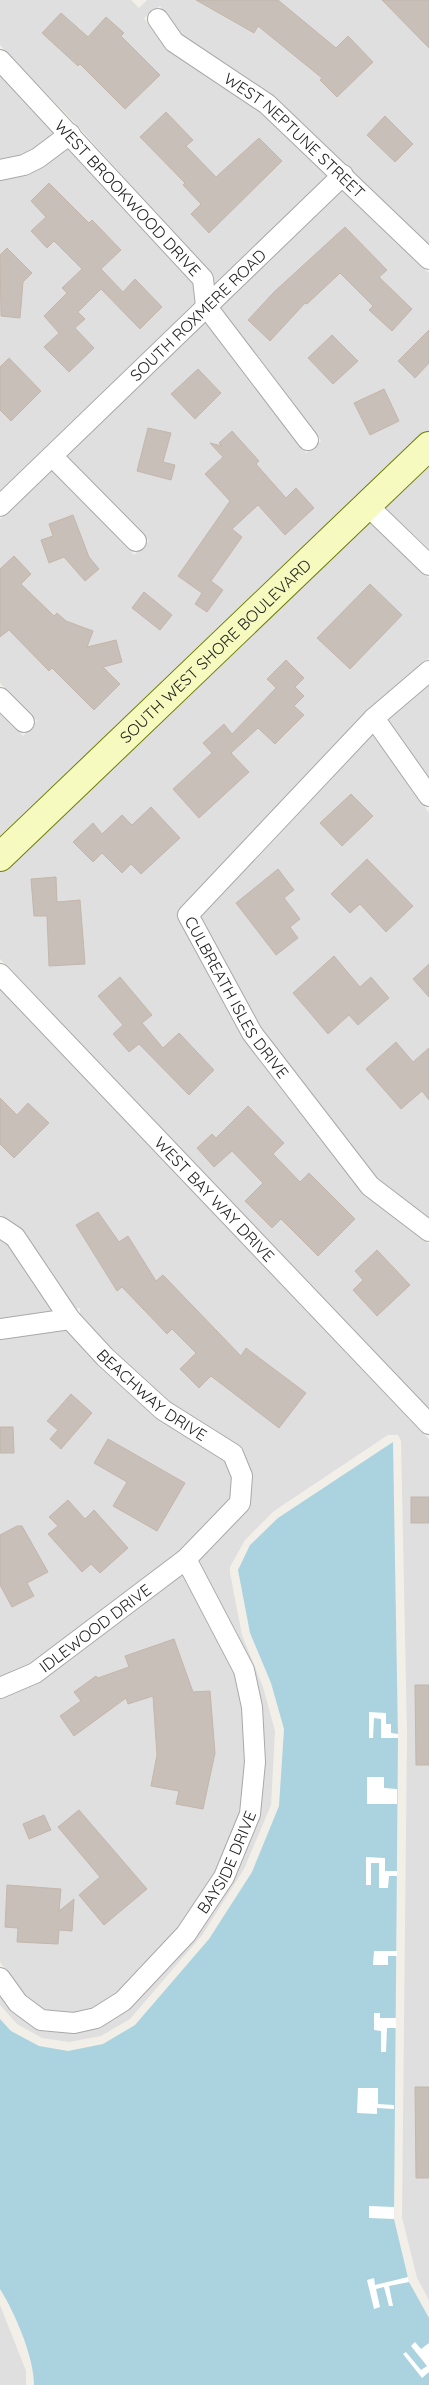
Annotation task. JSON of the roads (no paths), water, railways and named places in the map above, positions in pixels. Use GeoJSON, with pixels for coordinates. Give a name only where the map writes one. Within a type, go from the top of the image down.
{"type":"FeatureCollection","features":[{"type":"Feature","properties":{"kind":"street","name":"WEST NEPTUNE STREET"},"geometry":{"type":"LineString","coordinates":[[158,19],[174,42],[267,104],[429,259]]}},
{"type":"Feature","properties":{"kind":"street","name":"WEST BROOKWOOD DRIVE"},"geometry":{"type":"LineString","coordinates":[[0,60],[203,279],[206,306]]}},
{"type":"Feature","properties":{"kind":"street"},"geometry":{"type":"LineString","coordinates":[[0,170],[38,158],[70,134]]}},
{"type":"Feature","properties":{"kind":"street","name":"SOUTH ROXMERE ROAD"},"geometry":{"type":"LineString","coordinates":[[0,506],[343,175]]}},
{"type":"Feature","properties":{"kind":"street"},"geometry":{"type":"LineString","coordinates":[[206,306],[308,440]]}},
{"type":"Feature","properties":{"kind":"street","name":"SOUTH WEST SHORE BOULEVARD"},"geometry":{"type":"LineString","coordinates":[[0,858],[429,446]]}},
{"type":"Feature","properties":{"kind":"street"},"geometry":{"type":"LineString","coordinates":[[52,456],[136,541]]}},
{"type":"Feature","properties":{"kind":"street"},"geometry":{"type":"LineString","coordinates":[[367,505],[429,565]]}},
{"type":"Feature","properties":{"kind":"street"},"geometry":{"type":"LineString","coordinates":[[429,670],[374,718],[429,796]]}},
{"type":"Feature","properties":{"kind":"street"},"geometry":{"type":"LineString","coordinates":[[0,698],[24,722]]}},
{"type":"Feature","properties":{"kind":"street","name":"CULBREATH ISLES DRIVE"},"geometry":{"type":"LineString","coordinates":[[374,718],[188,915],[252,1033],[370,1186],[429,1230]]}},
{"type":"Feature","properties":{"kind":"street","name":"WEST BAY WAY DRIVE"},"geometry":{"type":"LineString","coordinates":[[0,974],[429,1424]]}},
{"type":"Feature","properties":{"kind":"street","name":"BEACHWAY DRIVE"},"geometry":{"type":"LineString","coordinates":[[0,1227],[15,1237],[70,1319],[105,1357],[163,1410],[233,1454],[242,1476],[240,1503],[186,1559]]}},
{"type":"Feature","properties":{"kind":"street"},"geometry":{"type":"LineString","coordinates":[[0,1329],[70,1319]]}},
{"type":"Feature","properties":{"kind":"street","name":"IDLEWOOD DRIVE"},"geometry":{"type":"LineString","coordinates":[[0,1688],[35,1673],[186,1559]]}},
{"type":"Feature","properties":{"kind":"street","name":"BAYSIDE DRIVE"},"geometry":{"type":"LineString","coordinates":[[0,1978],[18,2003],[41,2020],[74,2023],[96,2018],[123,2001],[186,1934],[224,1877],[250,1814],[256,1762],[252,1707],[244,1670],[186,1559]]}},
{"type":"Feature","properties":{"kind":"water"},"geometry":{"type":"Polygon","coordinates":[[[393,1442],[398,1738],[394,2219],[409,2282],[429,2318],[429,2385],[34,2385],[31,2362],[23,2336],[12,2310],[0,2289],[0,2019],[11,2031],[39,2046],[68,2051],[103,2044],[135,2025],[209,1939],[252,1872],[279,1806],[284,1729],[271,1683],[250,1633],[238,1570],[250,1545],[278,1518],[393,1442]]]}}]}
